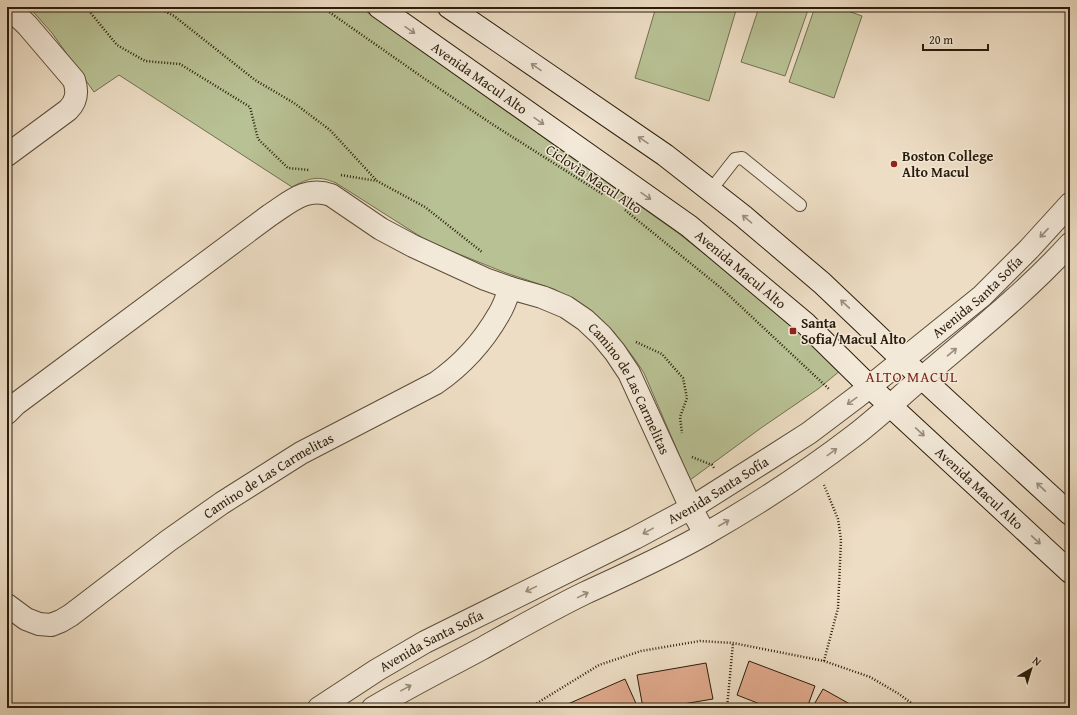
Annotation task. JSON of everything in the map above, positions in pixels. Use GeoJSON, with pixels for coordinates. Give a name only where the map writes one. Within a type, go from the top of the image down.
{"type":"FeatureCollection","features":[{"type":"Feature","properties":{"kind":"street"},"geometry":{"type":"LineString","coordinates":[[7,155],[68,110],[72,106],[77,94],[74,80],[27,24],[8,7]]}},
{"type":"Feature","properties":{"kind":"street","name":"Avenida Macul Alto"},"geometry":{"type":"LineString","coordinates":[[379,7],[689,226],[806,324],[864,392],[891,406],[1070,572]]}},
{"type":"Feature","properties":{"kind":"street"},"geometry":{"type":"LineString","coordinates":[[449,7],[665,155],[743,216],[822,283],[922,378],[1070,514]]}},
{"type":"Feature","properties":{"kind":"street","name":"Camino de Las Carmelitas"},"geometry":{"type":"LineString","coordinates":[[7,412],[270,215],[304,194],[323,192],[331,195],[381,229],[413,246],[485,279],[542,297],[566,307],[585,320],[601,335],[629,373],[691,508],[705,534]]}},
{"type":"Feature","properties":{"kind":"street","name":"Avenida Santa Sofía"},"geometry":{"type":"LineString","coordinates":[[319,708],[377,670],[425,642],[635,538],[691,508],[776,455],[864,392],[982,296],[1025,254],[1070,204]]}},
{"type":"Feature","properties":{"kind":"street","name":"Avenida Santa Sofía"},"geometry":{"type":"LineString","coordinates":[[373,708],[407,688],[584,594],[647,565],[705,534],[766,498],[816,464],[891,406],[1036,280],[1070,244]]}},
{"type":"Feature","properties":{"kind":"street","name":"Camino de Las Carmelitas"},"geometry":{"type":"LineString","coordinates":[[7,605],[26,619],[40,624],[51,625],[71,615],[168,541],[222,503],[301,453],[436,383],[452,371],[478,345],[500,313],[510,288]]}},
{"type":"Feature","properties":{"kind":"lane"},"geometry":{"type":"LineString","coordinates":[[710,190],[735,159],[742,158],[800,205]]}},
{"type":"Feature","properties":{"kind":"path"},"geometry":{"type":"LineString","coordinates":[[84,7],[117,45],[145,61],[180,64],[250,107],[258,139],[288,168],[315,171]]}},
{"type":"Feature","properties":{"kind":"path"},"geometry":{"type":"LineString","coordinates":[[89,11],[92,7]]}},
{"type":"Feature","properties":{"kind":"path"},"geometry":{"type":"LineString","coordinates":[[157,7],[174,16],[255,80],[294,103],[330,130],[378,181],[425,207],[487,256],[485,279]]}},
{"type":"Feature","properties":{"kind":"path","name":"Ciclovìa Macul Alto"},"geometry":{"type":"LineString","coordinates":[[322,7],[418,75],[610,199]]}},
{"type":"Feature","properties":{"kind":"path"},"geometry":{"type":"LineString","coordinates":[[336,174],[378,181]]}},
{"type":"Feature","properties":{"kind":"path","name":"Ciclovìa Macul Alto"},"geometry":{"type":"LineString","coordinates":[[623,208],[721,288],[830,390],[864,392]]}},
{"type":"Feature","properties":{"kind":"path"},"geometry":{"type":"LineString","coordinates":[[816,464],[838,519],[841,540],[838,608],[824,662]]}},
{"type":"Feature","properties":{"kind":"path"},"geometry":{"type":"LineString","coordinates":[[529,708],[598,665],[634,653],[700,641],[733,643],[824,662],[870,677],[899,694],[918,708]]}},
{"type":"Feature","properties":{"kind":"path"},"geometry":{"type":"LineString","coordinates":[[727,708],[733,643]]}},
{"type":"Feature","properties":{"kind":"green space"},"geometry":{"type":"Polygon","coordinates":[[[29,7],[360,7],[678,233],[786,321],[841,370],[818,389],[761,428],[690,480],[644,373],[613,331],[593,312],[554,289],[506,273],[429,242],[336,183],[319,178],[304,181],[292,187],[119,75],[94,92],[52,33],[29,7]]]}},
{"type":"Feature","properties":{"kind":"green space"},"geometry":{"type":"Polygon","coordinates":[[[656,7],[737,7],[709,101],[635,78],[656,7]]]}},
{"type":"Feature","properties":{"kind":"green space"},"geometry":{"type":"Polygon","coordinates":[[[759,7],[809,7],[785,76],[741,62],[759,7]]]}},
{"type":"Feature","properties":{"kind":"green space"},"geometry":{"type":"Polygon","coordinates":[[[815,7],[837,7],[862,16],[834,98],[789,82],[815,7]]]}},
{"type":"Feature","properties":{"kind":"building"},"geometry":{"type":"Polygon","coordinates":[[[749,661],[815,686],[807,708],[770,708],[737,695],[749,661]]]}},
{"type":"Feature","properties":{"kind":"building"},"geometry":{"type":"Polygon","coordinates":[[[706,663],[713,699],[659,708],[643,708],[637,675],[706,663]]]}},
{"type":"Feature","properties":{"kind":"building"},"geometry":{"type":"Polygon","coordinates":[[[625,679],[638,708],[561,708],[561,707],[625,679]]]}},
{"type":"Feature","properties":{"kind":"building"},"geometry":{"type":"Polygon","coordinates":[[[823,689],[857,708],[812,708],[823,689]]]}},
{"type":"Feature","properties":{"kind":"place","name":"Boston College Alto Macul"},"geometry":{"type":"Point","coordinates":[894,164]}},
{"type":"Feature","properties":{"kind":"place","name":"Santa Sofia/Macul Alto"},"geometry":{"type":"Point","coordinates":[793,331]}},
{"type":"Feature","properties":{"kind":"district","name":"ALTO MACUL"},"geometry":{"type":"Point","coordinates":[912,376]}}]}
